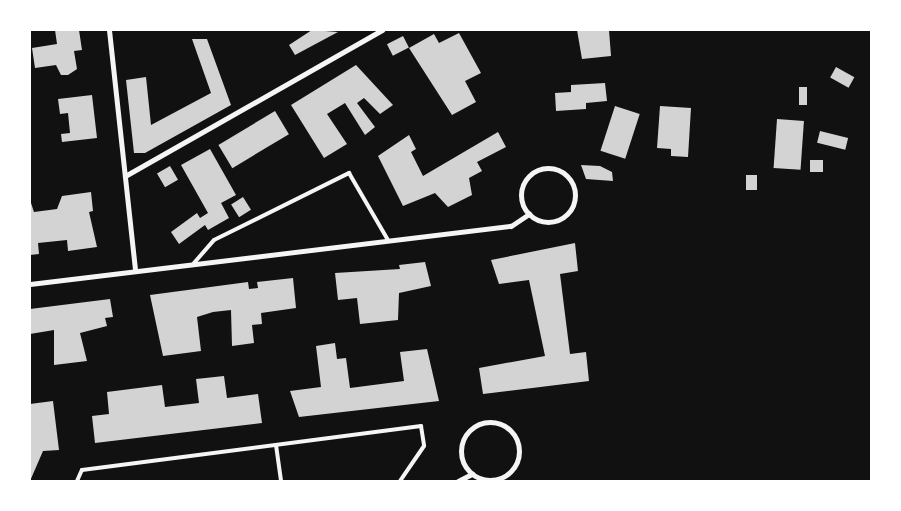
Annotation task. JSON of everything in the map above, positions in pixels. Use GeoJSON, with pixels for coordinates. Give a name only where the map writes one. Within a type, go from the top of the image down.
{"type":"FeatureCollection","features":[{"type":"Feature","properties":{"kind":"street"},"geometry":{"type":"LineString","coordinates":[[109,30],[135,270]]}},
{"type":"Feature","properties":{"kind":"street"},"geometry":{"type":"LineString","coordinates":[[125,176],[382,30]]}},
{"type":"Feature","properties":{"kind":"street"},"geometry":{"type":"LineString","coordinates":[[540,170],[565,174],[574,188],[568,213],[553,222],[529,214],[522,198],[526,181],[540,170]]}},
{"type":"Feature","properties":{"kind":"street"},"geometry":{"type":"LineString","coordinates":[[30,284],[511,226],[529,214]]}},
{"type":"Feature","properties":{"kind":"street"},"geometry":{"type":"LineString","coordinates":[[498,423],[518,442],[518,462],[504,477],[485,480],[472,474],[462,458],[464,438],[478,425],[498,423]]}},
{"type":"Feature","properties":{"kind":"street"},"geometry":{"type":"LineString","coordinates":[[458,481],[472,474]]}},
{"type":"Feature","properties":{"kind":"lane"},"geometry":{"type":"LineString","coordinates":[[194,263],[214,240],[349,173],[388,240]]}},
{"type":"Feature","properties":{"kind":"lane"},"geometry":{"type":"LineString","coordinates":[[77,481],[82,470],[421,426],[424,446],[400,481]]}},
{"type":"Feature","properties":{"kind":"lane"},"geometry":{"type":"LineString","coordinates":[[276,445],[280,481]]}},
{"type":"Feature","properties":{"kind":"building"},"geometry":{"type":"Polygon","coordinates":[[[55,30],[79,30],[82,50],[74,51],[77,69],[68,75],[61,75],[56,65],[35,68],[32,48],[57,44],[55,30]]]}},
{"type":"Feature","properties":{"kind":"building"},"geometry":{"type":"Polygon","coordinates":[[[312,30],[338,32],[295,55],[289,45],[312,30]]]}},
{"type":"Feature","properties":{"kind":"building"},"geometry":{"type":"Polygon","coordinates":[[[577,30],[609,30],[611,56],[582,59],[577,30]]]}},
{"type":"Feature","properties":{"kind":"building"},"geometry":{"type":"Polygon","coordinates":[[[459,33],[481,73],[465,81],[476,102],[452,115],[409,48],[434,34],[439,43],[459,33]]]}},
{"type":"Feature","properties":{"kind":"building"},"geometry":{"type":"Polygon","coordinates":[[[403,36],[409,48],[393,56],[387,44],[403,36]]]}},
{"type":"Feature","properties":{"kind":"building"},"geometry":{"type":"Polygon","coordinates":[[[192,39],[207,39],[231,105],[145,153],[134,153],[126,80],[146,77],[151,125],[211,93],[192,39]]]}},
{"type":"Feature","properties":{"kind":"building"},"geometry":{"type":"Polygon","coordinates":[[[356,65],[393,105],[380,114],[364,98],[357,103],[375,127],[365,135],[345,103],[327,114],[347,144],[324,158],[291,105],[356,65]]]}},
{"type":"Feature","properties":{"kind":"building"},"geometry":{"type":"Polygon","coordinates":[[[836,67],[854,77],[849,88],[830,77],[836,67]]]}},
{"type":"Feature","properties":{"kind":"building"},"geometry":{"type":"Polygon","coordinates":[[[605,83],[607,101],[586,103],[586,109],[556,111],[555,93],[571,92],[571,85],[605,83]]]}},
{"type":"Feature","properties":{"kind":"building"},"geometry":{"type":"Polygon","coordinates":[[[799,87],[807,87],[807,105],[799,105],[799,87]]]}},
{"type":"Feature","properties":{"kind":"building"},"geometry":{"type":"Polygon","coordinates":[[[92,95],[97,138],[62,142],[61,134],[70,133],[68,113],[60,114],[58,99],[92,95]]]}},
{"type":"Feature","properties":{"kind":"building"},"geometry":{"type":"Polygon","coordinates":[[[615,106],[640,114],[625,159],[600,151],[615,106]]]}},
{"type":"Feature","properties":{"kind":"building"},"geometry":{"type":"Polygon","coordinates":[[[660,106],[691,108],[688,157],[671,156],[671,149],[657,148],[660,106]]]}},
{"type":"Feature","properties":{"kind":"building"},"geometry":{"type":"Polygon","coordinates":[[[275,111],[289,134],[232,168],[218,145],[275,111]]]}},
{"type":"Feature","properties":{"kind":"building"},"geometry":{"type":"Polygon","coordinates":[[[777,119],[804,121],[801,170],[774,168],[777,119]]]}},
{"type":"Feature","properties":{"kind":"building"},"geometry":{"type":"Polygon","coordinates":[[[820,131],[848,138],[845,150],[817,143],[820,131]]]}},
{"type":"Feature","properties":{"kind":"building"},"geometry":{"type":"Polygon","coordinates":[[[498,132],[506,147],[477,162],[482,171],[469,178],[472,195],[448,207],[435,193],[403,206],[378,156],[409,135],[416,149],[411,152],[423,176],[498,132]]]}},
{"type":"Feature","properties":{"kind":"building"},"geometry":{"type":"Polygon","coordinates":[[[210,149],[236,195],[221,203],[229,218],[208,230],[205,225],[179,244],[171,232],[197,213],[200,218],[208,213],[181,165],[210,149]]]}},
{"type":"Feature","properties":{"kind":"building"},"geometry":{"type":"Polygon","coordinates":[[[810,160],[823,160],[823,172],[810,172],[810,160]]]}},
{"type":"Feature","properties":{"kind":"building"},"geometry":{"type":"Polygon","coordinates":[[[581,165],[600,166],[612,172],[613,181],[586,179],[581,165]]]}},
{"type":"Feature","properties":{"kind":"building"},"geometry":{"type":"Polygon","coordinates":[[[170,166],[178,180],[165,187],[157,174],[170,166]]]}},
{"type":"Feature","properties":{"kind":"building"},"geometry":{"type":"Polygon","coordinates":[[[746,175],[757,175],[757,190],[746,190],[746,175]]]}},
{"type":"Feature","properties":{"kind":"building"},"geometry":{"type":"Polygon","coordinates":[[[91,192],[93,211],[89,212],[97,247],[68,251],[67,240],[38,243],[39,254],[30,255],[30,200],[34,212],[57,209],[62,196],[91,192]]]}},
{"type":"Feature","properties":{"kind":"building"},"geometry":{"type":"Polygon","coordinates":[[[243,197],[251,210],[239,217],[231,204],[243,197]]]}},
{"type":"Feature","properties":{"kind":"building"},"geometry":{"type":"Polygon","coordinates":[[[575,243],[578,271],[560,274],[570,354],[586,352],[589,381],[483,394],[479,368],[545,356],[529,280],[499,284],[491,260],[575,243]]]}},
{"type":"Feature","properties":{"kind":"building"},"geometry":{"type":"Polygon","coordinates":[[[425,262],[431,286],[399,293],[398,320],[360,324],[357,298],[338,300],[335,273],[400,269],[399,265],[425,262]]]}},
{"type":"Feature","properties":{"kind":"building"},"geometry":{"type":"Polygon","coordinates":[[[293,278],[296,308],[261,313],[262,324],[252,325],[254,343],[232,346],[231,310],[213,312],[197,317],[201,351],[163,356],[150,295],[248,282],[249,289],[258,288],[257,282],[293,278]]]}},
{"type":"Feature","properties":{"kind":"building"},"geometry":{"type":"Polygon","coordinates":[[[110,299],[113,317],[105,318],[107,326],[80,333],[87,361],[54,365],[54,330],[30,334],[30,309],[110,299]]]}},
{"type":"Feature","properties":{"kind":"building"},"geometry":{"type":"Polygon","coordinates":[[[335,343],[337,359],[346,358],[350,388],[404,381],[400,352],[427,349],[439,401],[299,417],[290,391],[321,387],[316,346],[335,343]]]}},
{"type":"Feature","properties":{"kind":"building"},"geometry":{"type":"Polygon","coordinates":[[[224,376],[227,398],[258,394],[262,423],[95,443],[92,416],[109,414],[107,392],[162,385],[165,407],[199,403],[196,379],[224,376]]]}},
{"type":"Feature","properties":{"kind":"building"},"geometry":{"type":"Polygon","coordinates":[[[53,401],[59,450],[43,451],[30,481],[30,404],[53,401]]]}}]}
